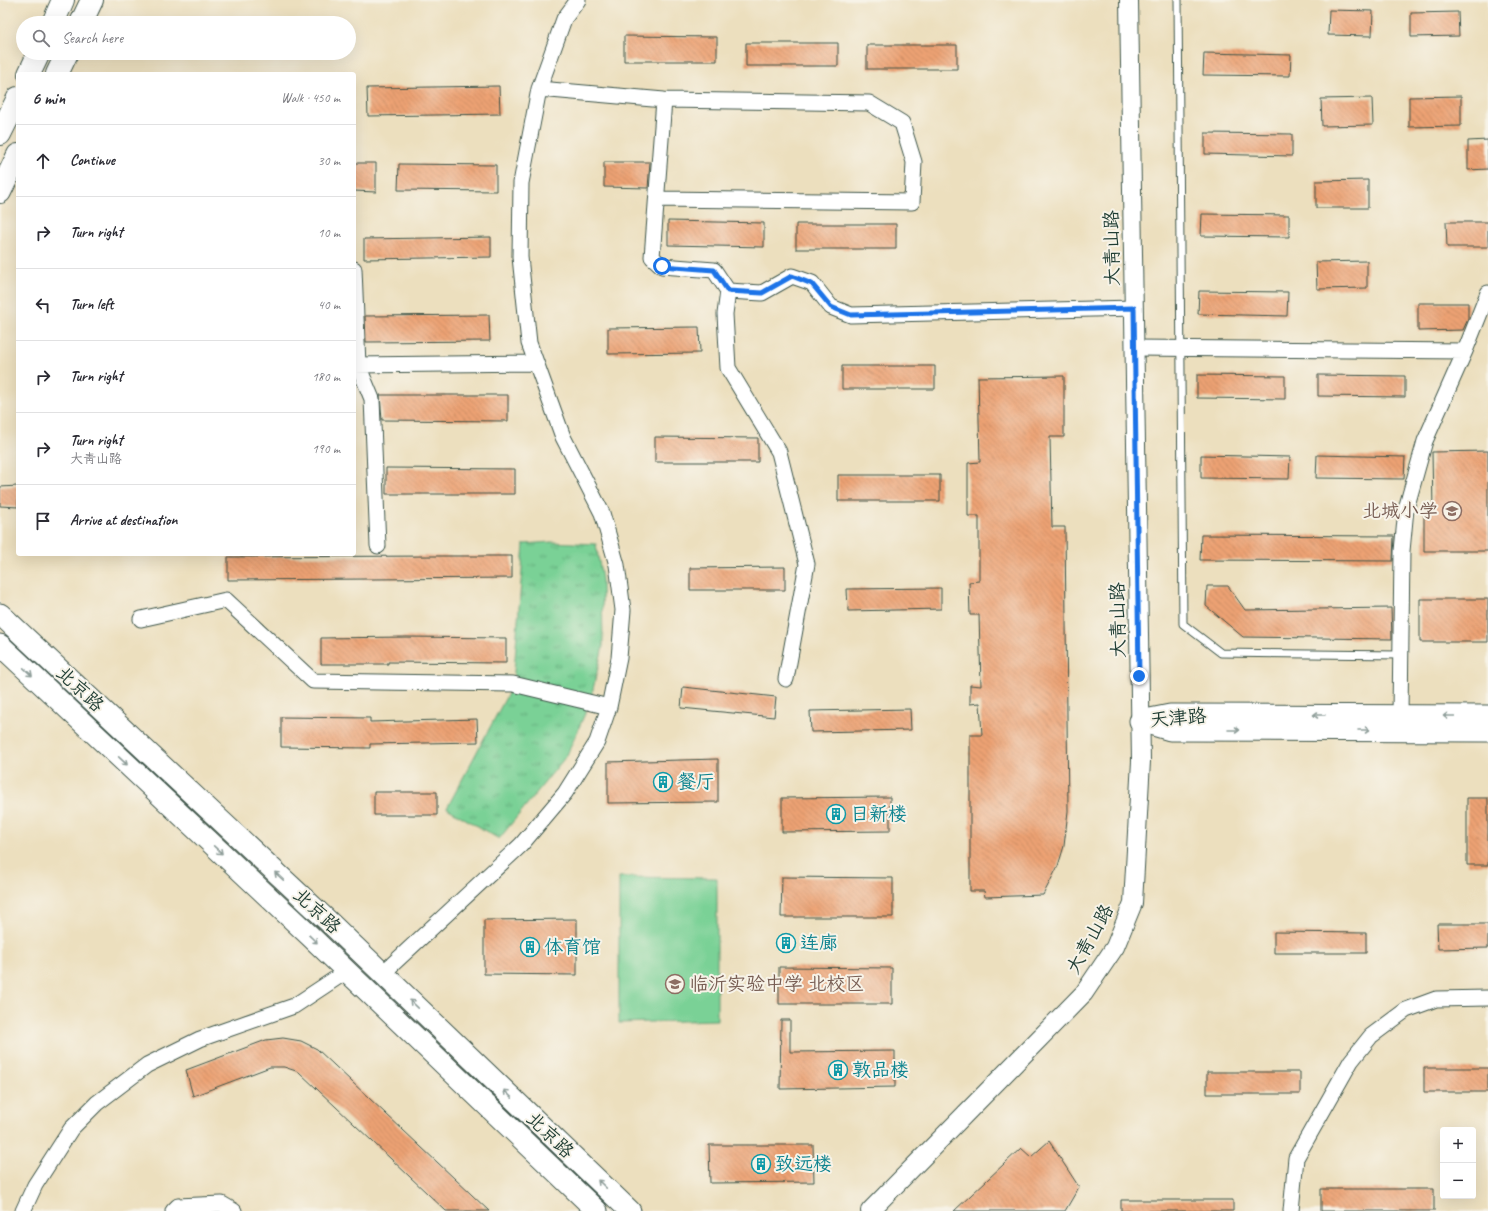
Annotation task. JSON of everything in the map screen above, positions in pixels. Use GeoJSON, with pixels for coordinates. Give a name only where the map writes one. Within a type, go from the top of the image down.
{"type":"FeatureCollection","features":[{"type":"Feature","properties":{"kind":"main road"},"geometry":{"type":"LineString","coordinates":[[56,16],[63,0]]}},
{"type":"Feature","properties":{"kind":"main road"},"geometry":{"type":"LineString","coordinates":[[84,16],[92,0]]}},
{"type":"Feature","properties":{"kind":"main road"},"geometry":{"type":"LineString","coordinates":[[30,72],[36,60]]}},
{"type":"Feature","properties":{"kind":"main road"},"geometry":{"type":"LineString","coordinates":[[58,72],[64,60]]}},
{"type":"Feature","properties":{"kind":"main road"},"geometry":{"type":"LineString","coordinates":[[0,134],[16,102]]}},
{"type":"Feature","properties":{"kind":"main road"},"geometry":{"type":"LineString","coordinates":[[0,192],[16,159]]}},
{"type":"Feature","properties":{"kind":"main road","name":"北京路"},"geometry":{"type":"LineString","coordinates":[[0,614],[382,974],[630,1211]]}},
{"type":"Feature","properties":{"kind":"main road","name":"北京路"},"geometry":{"type":"LineString","coordinates":[[0,646],[347,971],[597,1211]]}},
{"type":"Feature","properties":{"kind":"main road","name":"天津路"},"geometry":{"type":"LineString","coordinates":[[1140,721],[1170,715],[1488,716]]}},
{"type":"Feature","properties":{"kind":"main road","name":"天津路"},"geometry":{"type":"LineString","coordinates":[[1140,721],[1170,730],[1488,731]]}},
{"type":"Feature","properties":{"kind":"street"},"geometry":{"type":"LineString","coordinates":[[382,974],[520,845],[565,793],[597,742],[609,707],[619,658],[623,610],[617,564],[602,513],[563,437],[529,343],[520,257],[521,190],[539,89],[564,18],[578,0]]}},
{"type":"Feature","properties":{"kind":"street","name":"大青山路"},"geometry":{"type":"LineString","coordinates":[[870,1211],[1084,994],[1115,947],[1133,903],[1141,761],[1129,0]]}},
{"type":"Feature","properties":{"kind":"street"},"geometry":{"type":"LineString","coordinates":[[539,89],[664,100],[869,103],[902,123],[914,162],[912,202],[657,199]]}},
{"type":"Feature","properties":{"kind":"street"},"geometry":{"type":"LineString","coordinates":[[664,100],[652,257],[662,266],[714,270],[728,291],[725,314],[728,368],[779,452],[808,564],[786,679]]}},
{"type":"Feature","properties":{"kind":"street"},"geometry":{"type":"LineString","coordinates":[[728,291],[762,293],[792,276],[812,284],[831,307],[851,315],[1134,308]]}},
{"type":"Feature","properties":{"kind":"street"},"geometry":{"type":"LineString","coordinates":[[1400,716],[1402,551],[1406,509],[1425,441],[1465,351],[1488,293]]}},
{"type":"Feature","properties":{"kind":"street"},"geometry":{"type":"LineString","coordinates":[[1135,348],[1465,351]]}},
{"type":"Feature","properties":{"kind":"street"},"geometry":{"type":"LineString","coordinates":[[378,546],[372,399],[356,365],[536,363]]}},
{"type":"Feature","properties":{"kind":"street"},"geometry":{"type":"LineString","coordinates":[[141,619],[226,600],[314,681],[513,684],[609,707]]}},
{"type":"Feature","properties":{"kind":"street"},"geometry":{"type":"LineString","coordinates":[[23,1211],[35,1186],[71,1129],[97,1103],[147,1065],[200,1039],[294,1006],[347,971]]}},
{"type":"Feature","properties":{"kind":"street"},"geometry":{"type":"LineString","coordinates":[[1291,1211],[1296,1158],[1351,1061],[1371,1036],[1406,1010],[1436,999],[1488,998]]}},
{"type":"Feature","properties":{"kind":"street"},"geometry":{"type":"LineString","coordinates":[[173,1211],[178,1206],[222,1204],[234,1211]]}},
{"type":"Feature","properties":{"kind":"lane"},"geometry":{"type":"LineString","coordinates":[[1178,0],[1182,348],[1183,624],[1221,653],[1400,655]]}},
{"type":"Feature","properties":{"kind":"green space"},"geometry":{"type":"Polygon","coordinates":[[[551,542],[596,544],[602,579],[603,646],[590,702],[567,755],[499,839],[447,808],[513,684],[524,544],[551,542]]]}},
{"type":"Feature","properties":{"kind":"green space"},"geometry":{"type":"Polygon","coordinates":[[[619,877],[717,878],[717,1020],[619,1023],[619,877]]]}},
{"type":"Feature","properties":{"kind":"building"},"geometry":{"type":"Polygon","coordinates":[[[1329,10],[1373,11],[1372,36],[1328,35],[1329,10]]]}},
{"type":"Feature","properties":{"kind":"building"},"geometry":{"type":"Polygon","coordinates":[[[1458,12],[1459,36],[1411,37],[1411,13],[1458,12]]]}},
{"type":"Feature","properties":{"kind":"building"},"geometry":{"type":"Polygon","coordinates":[[[624,36],[717,37],[717,61],[624,61],[624,36]]]}},
{"type":"Feature","properties":{"kind":"building"},"geometry":{"type":"Polygon","coordinates":[[[746,43],[838,43],[838,66],[746,66],[746,43]]]}},
{"type":"Feature","properties":{"kind":"building"},"geometry":{"type":"Polygon","coordinates":[[[867,45],[957,45],[957,69],[867,69],[867,45]]]}},
{"type":"Feature","properties":{"kind":"building"},"geometry":{"type":"Polygon","coordinates":[[[1204,53],[1291,55],[1290,76],[1203,75],[1204,53]]]}},
{"type":"Feature","properties":{"kind":"building"},"geometry":{"type":"Polygon","coordinates":[[[499,86],[500,114],[368,116],[367,88],[499,86]]]}},
{"type":"Feature","properties":{"kind":"building"},"geometry":{"type":"Polygon","coordinates":[[[1461,96],[1461,126],[1409,127],[1409,97],[1461,96]]]}},
{"type":"Feature","properties":{"kind":"building"},"geometry":{"type":"Polygon","coordinates":[[[1372,98],[1373,125],[1322,126],[1321,99],[1372,98]]]}},
{"type":"Feature","properties":{"kind":"building"},"geometry":{"type":"Polygon","coordinates":[[[1205,133],[1292,134],[1292,156],[1205,154],[1205,133]]]}},
{"type":"Feature","properties":{"kind":"building"},"geometry":{"type":"Polygon","coordinates":[[[1488,140],[1488,169],[1468,170],[1468,141],[1488,140]]]}},
{"type":"Feature","properties":{"kind":"building"},"geometry":{"type":"Polygon","coordinates":[[[604,162],[650,162],[648,188],[604,187],[604,162]]]}},
{"type":"Feature","properties":{"kind":"building"},"geometry":{"type":"Polygon","coordinates":[[[356,163],[376,163],[376,192],[356,191],[356,163]]]}},
{"type":"Feature","properties":{"kind":"building"},"geometry":{"type":"Polygon","coordinates":[[[399,164],[496,165],[496,191],[398,190],[399,164]]]}},
{"type":"Feature","properties":{"kind":"building"},"geometry":{"type":"Polygon","coordinates":[[[1368,180],[1368,208],[1316,208],[1316,181],[1368,180]]]}},
{"type":"Feature","properties":{"kind":"building"},"geometry":{"type":"Polygon","coordinates":[[[1202,214],[1289,215],[1289,237],[1201,236],[1202,214]]]}},
{"type":"Feature","properties":{"kind":"building"},"geometry":{"type":"Polygon","coordinates":[[[668,221],[764,223],[764,247],[668,245],[668,221]]]}},
{"type":"Feature","properties":{"kind":"building"},"geometry":{"type":"Polygon","coordinates":[[[1446,222],[1488,222],[1488,247],[1447,247],[1446,222]]]}},
{"type":"Feature","properties":{"kind":"building"},"geometry":{"type":"Polygon","coordinates":[[[796,224],[896,224],[896,249],[796,249],[796,224]]]}},
{"type":"Feature","properties":{"kind":"building"},"geometry":{"type":"Polygon","coordinates":[[[491,237],[491,257],[364,259],[364,239],[491,237]]]}},
{"type":"Feature","properties":{"kind":"building"},"geometry":{"type":"Polygon","coordinates":[[[1367,261],[1367,288],[1317,289],[1316,262],[1367,261]]]}},
{"type":"Feature","properties":{"kind":"building"},"geometry":{"type":"Polygon","coordinates":[[[1199,291],[1288,292],[1287,316],[1198,314],[1199,291]]]}},
{"type":"Feature","properties":{"kind":"building"},"geometry":{"type":"Polygon","coordinates":[[[1418,303],[1468,303],[1468,319],[1463,330],[1418,331],[1418,303]]]}},
{"type":"Feature","properties":{"kind":"building"},"geometry":{"type":"Polygon","coordinates":[[[489,315],[490,341],[366,342],[365,316],[489,315]]]}},
{"type":"Feature","properties":{"kind":"building"},"geometry":{"type":"Polygon","coordinates":[[[699,327],[700,353],[608,354],[608,328],[699,327]]]}},
{"type":"Feature","properties":{"kind":"building"},"geometry":{"type":"Polygon","coordinates":[[[842,366],[935,366],[935,389],[842,389],[842,366]]]}},
{"type":"Feature","properties":{"kind":"building"},"geometry":{"type":"Polygon","coordinates":[[[1197,375],[1285,376],[1285,399],[1197,398],[1197,375]]]}},
{"type":"Feature","properties":{"kind":"building"},"geometry":{"type":"Polygon","coordinates":[[[1318,375],[1405,376],[1405,397],[1318,396],[1318,375]]]}},
{"type":"Feature","properties":{"kind":"building"},"geometry":{"type":"Polygon","coordinates":[[[1064,376],[1064,437],[1050,437],[1052,527],[1065,527],[1068,811],[1064,846],[1058,866],[1043,895],[985,897],[984,891],[970,891],[970,735],[982,735],[980,703],[970,704],[970,685],[981,686],[979,615],[970,615],[969,582],[979,581],[979,516],[968,516],[968,463],[980,462],[978,377],[1064,376]]]}},
{"type":"Feature","properties":{"kind":"building"},"geometry":{"type":"Polygon","coordinates":[[[380,395],[508,395],[508,421],[382,420],[380,395]]]}},
{"type":"Feature","properties":{"kind":"building"},"geometry":{"type":"Polygon","coordinates":[[[655,437],[758,438],[758,462],[655,462],[655,437]]]}},
{"type":"Feature","properties":{"kind":"building"},"geometry":{"type":"Polygon","coordinates":[[[1488,451],[1488,551],[1424,551],[1424,511],[1433,511],[1432,452],[1488,451]]]}},
{"type":"Feature","properties":{"kind":"building"},"geometry":{"type":"Polygon","coordinates":[[[1201,455],[1290,457],[1289,479],[1201,478],[1201,455]]]}},
{"type":"Feature","properties":{"kind":"building"},"geometry":{"type":"Polygon","coordinates":[[[1317,455],[1405,457],[1404,479],[1316,478],[1317,455]]]}},
{"type":"Feature","properties":{"kind":"building"},"geometry":{"type":"Polygon","coordinates":[[[386,468],[515,469],[515,494],[386,494],[386,468]]]}},
{"type":"Feature","properties":{"kind":"building"},"geometry":{"type":"Polygon","coordinates":[[[838,475],[940,475],[940,501],[838,501],[838,475]]]}},
{"type":"Feature","properties":{"kind":"building"},"geometry":{"type":"Polygon","coordinates":[[[16,486],[16,507],[0,506],[0,487],[16,486]]]}},
{"type":"Feature","properties":{"kind":"building"},"geometry":{"type":"Polygon","coordinates":[[[1201,535],[1394,536],[1393,561],[1200,560],[1201,535]]]}},
{"type":"Feature","properties":{"kind":"building"},"geometry":{"type":"Polygon","coordinates":[[[512,556],[512,578],[228,580],[228,557],[512,556]]]}},
{"type":"Feature","properties":{"kind":"building"},"geometry":{"type":"Polygon","coordinates":[[[785,567],[785,590],[690,590],[690,568],[785,567]]]}},
{"type":"Feature","properties":{"kind":"building"},"geometry":{"type":"Polygon","coordinates":[[[1207,586],[1228,586],[1245,610],[1391,608],[1392,639],[1243,637],[1206,606],[1207,586]]]}},
{"type":"Feature","properties":{"kind":"building"},"geometry":{"type":"Polygon","coordinates":[[[941,588],[941,609],[848,611],[847,589],[941,588]]]}},
{"type":"Feature","properties":{"kind":"building"},"geometry":{"type":"Polygon","coordinates":[[[1420,599],[1488,599],[1488,642],[1420,642],[1420,599]]]}},
{"type":"Feature","properties":{"kind":"building"},"geometry":{"type":"Polygon","coordinates":[[[321,638],[506,638],[506,663],[388,662],[388,664],[321,664],[321,638]]]}},
{"type":"Feature","properties":{"kind":"building"},"geometry":{"type":"Polygon","coordinates":[[[683,687],[776,697],[774,717],[681,708],[683,687]]]}},
{"type":"Feature","properties":{"kind":"building"},"geometry":{"type":"Polygon","coordinates":[[[910,709],[911,730],[811,732],[810,711],[910,709]]]}},
{"type":"Feature","properties":{"kind":"building"},"geometry":{"type":"Polygon","coordinates":[[[281,717],[370,718],[370,722],[477,719],[478,742],[370,744],[370,748],[281,747],[281,717]]]}},
{"type":"Feature","properties":{"kind":"building","name":"餐厅"},"geometry":{"type":"Polygon","coordinates":[[[718,759],[718,802],[608,803],[608,762],[718,759]]]}},
{"type":"Feature","properties":{"kind":"building"},"geometry":{"type":"Polygon","coordinates":[[[374,792],[437,792],[437,815],[374,815],[374,792]]]}},
{"type":"Feature","properties":{"kind":"building","name":"日新楼"},"geometry":{"type":"Polygon","coordinates":[[[890,797],[890,831],[782,832],[782,798],[890,797]]]}},
{"type":"Feature","properties":{"kind":"building"},"geometry":{"type":"Polygon","coordinates":[[[1467,798],[1488,798],[1488,865],[1467,865],[1467,798]]]}},
{"type":"Feature","properties":{"kind":"building"},"geometry":{"type":"Polygon","coordinates":[[[782,877],[893,878],[893,917],[781,917],[782,877]]]}},
{"type":"Feature","properties":{"kind":"building","name":"体育馆"},"geometry":{"type":"Polygon","coordinates":[[[577,919],[577,975],[484,974],[484,920],[577,919]]]}},
{"type":"Feature","properties":{"kind":"building"},"geometry":{"type":"Polygon","coordinates":[[[1437,924],[1488,924],[1488,948],[1438,949],[1437,924]]]}},
{"type":"Feature","properties":{"kind":"building"},"geometry":{"type":"Polygon","coordinates":[[[1274,932],[1366,933],[1366,953],[1274,953],[1274,932]]]}},
{"type":"Feature","properties":{"kind":"building"},"geometry":{"type":"Polygon","coordinates":[[[779,967],[892,968],[892,1004],[779,1004],[779,967]]]}},
{"type":"Feature","properties":{"kind":"building","name":"敦品楼"},"geometry":{"type":"Polygon","coordinates":[[[781,1020],[790,1020],[790,1052],[895,1051],[895,1087],[780,1089],[781,1020]]]}},
{"type":"Feature","properties":{"kind":"building"},"geometry":{"type":"Polygon","coordinates":[[[283,1038],[301,1041],[317,1049],[489,1211],[446,1211],[299,1072],[284,1067],[270,1067],[193,1096],[186,1070],[266,1040],[283,1038]]]}},
{"type":"Feature","properties":{"kind":"building"},"geometry":{"type":"Polygon","coordinates":[[[1424,1068],[1488,1068],[1488,1092],[1424,1092],[1424,1068]]]}},
{"type":"Feature","properties":{"kind":"building"},"geometry":{"type":"Polygon","coordinates":[[[1207,1072],[1300,1072],[1300,1094],[1207,1094],[1207,1072]]]}},
{"type":"Feature","properties":{"kind":"building"},"geometry":{"type":"Polygon","coordinates":[[[1049,1141],[1079,1187],[1065,1211],[954,1211],[1021,1148],[1031,1157],[1049,1141]]]}},
{"type":"Feature","properties":{"kind":"building","name":"致远楼"},"geometry":{"type":"Polygon","coordinates":[[[709,1145],[813,1145],[814,1182],[710,1183],[709,1145]]]}},
{"type":"Feature","properties":{"kind":"building"},"geometry":{"type":"Polygon","coordinates":[[[1321,1189],[1434,1189],[1434,1211],[1321,1211],[1321,1189]]]}},
{"type":"Feature","properties":{"kind":"building"},"geometry":{"type":"Polygon","coordinates":[[[1121,1200],[1233,1200],[1233,1211],[1121,1211],[1121,1200]]]}},
{"type":"Feature","properties":{"kind":"place","name":"北城小学"},"geometry":{"type":"Point","coordinates":[1452,511]}},
{"type":"Feature","properties":{"kind":"place","name":"餐厅"},"geometry":{"type":"Point","coordinates":[663,782]}},
{"type":"Feature","properties":{"kind":"place","name":"日新楼"},"geometry":{"type":"Point","coordinates":[836,814]}},
{"type":"Feature","properties":{"kind":"place","name":"连廊"},"geometry":{"type":"Point","coordinates":[786,943]}},
{"type":"Feature","properties":{"kind":"place","name":"体育馆"},"geometry":{"type":"Point","coordinates":[530,947]}},
{"type":"Feature","properties":{"kind":"place","name":"临沂实验中学 北校区"},"geometry":{"type":"Point","coordinates":[675,984]}},
{"type":"Feature","properties":{"kind":"place","name":"敦品楼"},"geometry":{"type":"Point","coordinates":[838,1070]}},
{"type":"Feature","properties":{"kind":"place","name":"致远楼"},"geometry":{"type":"Point","coordinates":[761,1164]}},
{"type":"Feature","properties":{"kind":"route"},"geometry":{"type":"LineString","coordinates":[[662,266],[714,270],[728,291],[762,293],[792,276],[812,284],[831,307],[851,315],[1134,308],[1139,676]]}}]}
